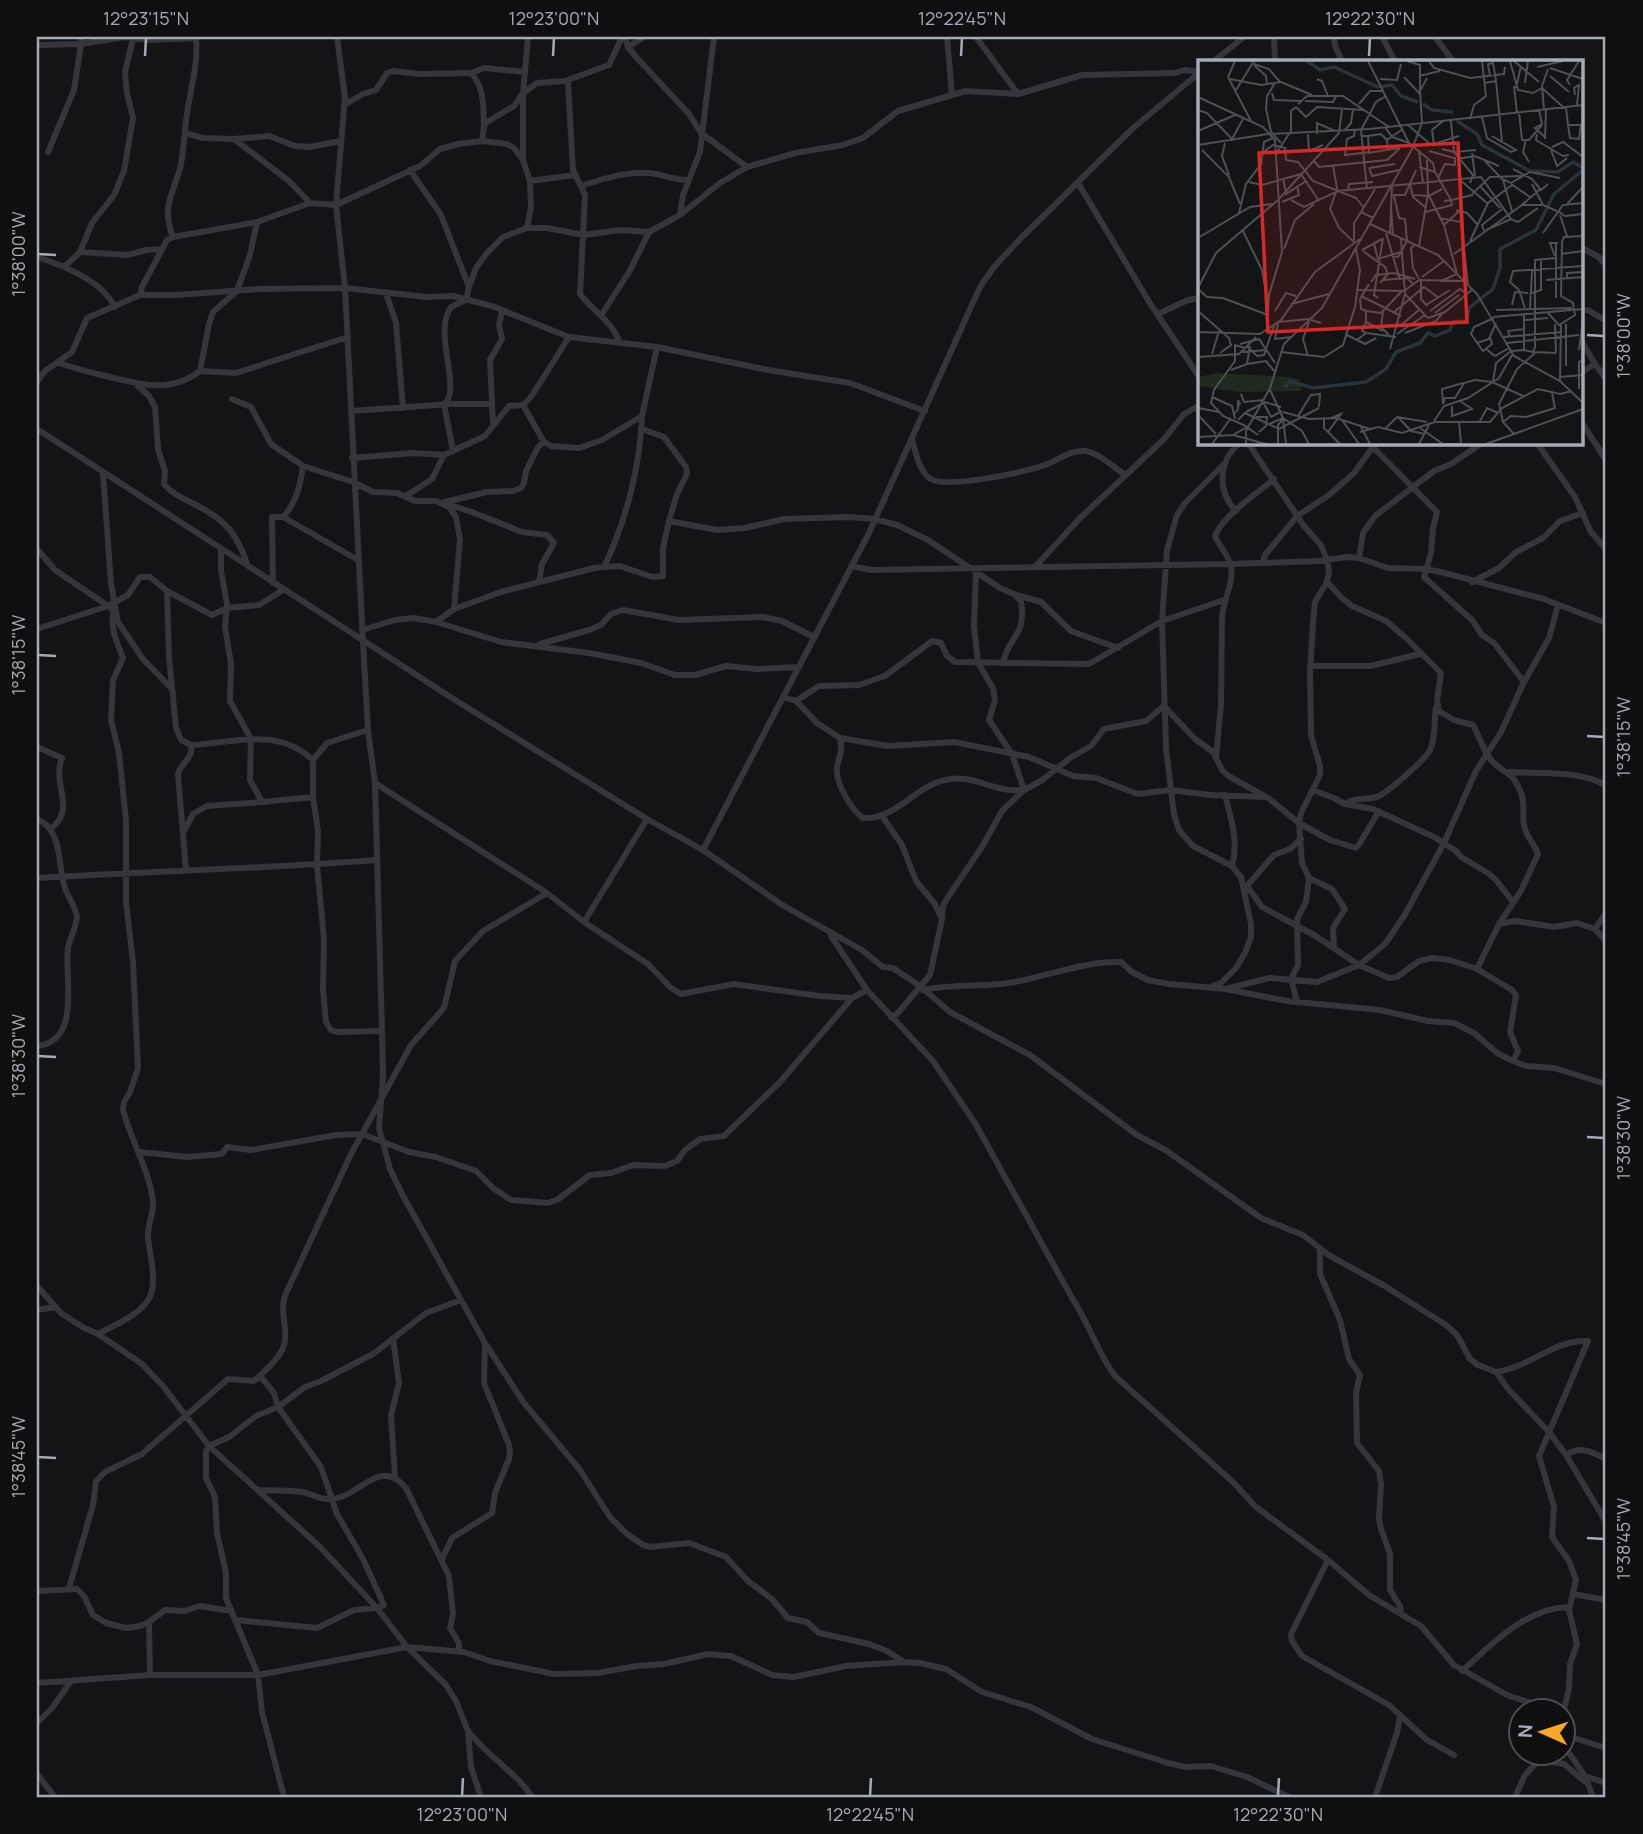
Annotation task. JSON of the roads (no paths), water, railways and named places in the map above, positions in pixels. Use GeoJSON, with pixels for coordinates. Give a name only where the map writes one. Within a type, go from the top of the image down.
{"type":"FeatureCollection","features":[{"type":"Feature","properties":{"kind":"street"},"geometry":{"type":"LineString","coordinates":[[37,45],[124,37],[196,38],[197,69],[187,104],[180,170],[166,212],[173,237]]}},
{"type":"Feature","properties":{"kind":"street"},"geometry":{"type":"LineString","coordinates":[[337,37],[344,105],[336,205],[345,288],[353,482],[368,730],[374,783],[383,1077],[379,1128],[390,1169],[485,1343],[524,1403],[580,1470],[610,1517],[627,1534],[650,1547],[689,1543],[726,1557],[748,1581],[772,1598],[786,1616],[807,1622],[819,1633],[869,1644],[887,1651],[904,1662]]}},
{"type":"Feature","properties":{"kind":"street"},"geometry":{"type":"LineString","coordinates":[[523,160],[523,93],[528,37]]}},
{"type":"Feature","properties":{"kind":"street"},"geometry":{"type":"LineString","coordinates":[[624,37],[628,47],[689,114],[701,133],[747,167]]}},
{"type":"Feature","properties":{"kind":"street"},"geometry":{"type":"LineString","coordinates":[[484,126],[514,106],[523,93],[537,83],[565,81],[608,65],[624,37]]}},
{"type":"Feature","properties":{"kind":"street"},"geometry":{"type":"LineString","coordinates":[[628,47],[644,37]]}},
{"type":"Feature","properties":{"kind":"street"},"geometry":{"type":"LineString","coordinates":[[680,215],[683,195],[700,152],[714,37]]}},
{"type":"Feature","properties":{"kind":"street"},"geometry":{"type":"LineString","coordinates":[[947,37],[952,95]]}},
{"type":"Feature","properties":{"kind":"street"},"geometry":{"type":"LineString","coordinates":[[976,37],[1018,94]]}},
{"type":"Feature","properties":{"kind":"street"},"geometry":{"type":"LineString","coordinates":[[1215,60],[1244,37]]}},
{"type":"Feature","properties":{"kind":"street"},"geometry":{"type":"LineString","coordinates":[[1274,37],[1275,60]]}},
{"type":"Feature","properties":{"kind":"street"},"geometry":{"type":"LineString","coordinates":[[1334,37],[1342,60]]}},
{"type":"Feature","properties":{"kind":"street"},"geometry":{"type":"LineString","coordinates":[[1382,37],[1394,60]]}},
{"type":"Feature","properties":{"kind":"street"},"geometry":{"type":"LineString","coordinates":[[1435,37],[1452,60]]}},
{"type":"Feature","properties":{"kind":"street"},"geometry":{"type":"LineString","coordinates":[[64,267],[80,252],[92,223],[114,195],[124,171],[133,118],[125,72],[133,38]]}},
{"type":"Feature","properties":{"kind":"street"},"geometry":{"type":"LineString","coordinates":[[48,152],[74,90],[81,40]]}},
{"type":"Feature","properties":{"kind":"street"},"geometry":{"type":"LineString","coordinates":[[344,105],[363,93],[376,90],[387,73],[393,71],[420,74],[471,73],[484,68],[526,72]]}},
{"type":"Feature","properties":{"kind":"street"},"geometry":{"type":"LineString","coordinates":[[466,300],[476,268],[503,237],[527,228],[547,228],[584,235],[621,230],[649,232],[680,215],[720,183],[747,167],[863,138],[898,111],[966,92],[1018,94],[1082,75],[1175,73],[1185,70],[1198,73]]}},
{"type":"Feature","properties":{"kind":"street"},"geometry":{"type":"LineString","coordinates":[[471,73],[482,90],[482,141]]}},
{"type":"Feature","properties":{"kind":"street"},"geometry":{"type":"LineString","coordinates":[[703,850],[875,519],[980,287],[1020,239],[1132,129],[1198,75]]}},
{"type":"Feature","properties":{"kind":"street"},"geometry":{"type":"LineString","coordinates":[[565,81],[570,85],[573,170],[585,195],[580,294],[602,314],[620,344]]}},
{"type":"Feature","properties":{"kind":"street"},"geometry":{"type":"LineString","coordinates":[[185,133],[203,138],[269,136],[295,146],[309,147],[341,141]]}},
{"type":"Feature","properties":{"kind":"street"},"geometry":{"type":"LineString","coordinates":[[234,139],[289,181],[310,203]]}},
{"type":"Feature","properties":{"kind":"street"},"geometry":{"type":"LineString","coordinates":[[140,295],[142,286],[167,240],[173,237],[257,222],[310,203],[336,205],[420,166],[440,149],[482,141],[507,144],[514,148],[523,160],[530,181],[531,207],[527,228]]}},
{"type":"Feature","properties":{"kind":"street"},"geometry":{"type":"LineString","coordinates":[[410,170],[441,215],[469,287]]}},
{"type":"Feature","properties":{"kind":"street"},"geometry":{"type":"LineString","coordinates":[[582,186],[615,177],[647,173],[688,180]]}},
{"type":"Feature","properties":{"kind":"street"},"geometry":{"type":"LineString","coordinates":[[530,181],[575,175]]}},
{"type":"Feature","properties":{"kind":"street"},"geometry":{"type":"LineString","coordinates":[[1077,183],[1198,375]]}},
{"type":"Feature","properties":{"kind":"street"},"geometry":{"type":"LineString","coordinates":[[57,362],[82,372],[137,385],[178,383],[191,378],[200,371],[213,312],[237,290],[250,255],[257,222]]}},
{"type":"Feature","properties":{"kind":"street"},"geometry":{"type":"LineString","coordinates":[[602,314],[629,272],[649,232]]}},
{"type":"Feature","properties":{"kind":"street"},"geometry":{"type":"LineString","coordinates":[[80,252],[128,255],[162,249]]}},
{"type":"Feature","properties":{"kind":"street"},"geometry":{"type":"LineString","coordinates":[[1584,249],[1599,257],[1606,265]]}},
{"type":"Feature","properties":{"kind":"street"},"geometry":{"type":"LineString","coordinates":[[37,257],[64,267],[99,288],[115,307]]}},
{"type":"Feature","properties":{"kind":"street"},"geometry":{"type":"LineString","coordinates":[[37,382],[45,371],[72,352],[87,318],[140,295],[345,288],[427,297],[453,296],[492,306],[569,337],[657,347],[768,370],[850,383],[925,411]]}},
{"type":"Feature","properties":{"kind":"street"},"geometry":{"type":"LineString","coordinates":[[386,293],[396,323],[402,408]]}},
{"type":"Feature","properties":{"kind":"street"},"geometry":{"type":"LineString","coordinates":[[1158,314],[1198,298]]}},
{"type":"Feature","properties":{"kind":"street"},"geometry":{"type":"LineString","coordinates":[[444,404],[450,399],[452,391],[446,365],[447,311],[466,300]]}},
{"type":"Feature","properties":{"kind":"street"},"geometry":{"type":"LineString","coordinates":[[1584,310],[1606,321]]}},
{"type":"Feature","properties":{"kind":"street"},"geometry":{"type":"LineString","coordinates":[[493,423],[490,360],[502,339],[499,325],[502,311]]}},
{"type":"Feature","properties":{"kind":"street"},"geometry":{"type":"LineString","coordinates":[[200,371],[236,373],[348,337]]}},
{"type":"Feature","properties":{"kind":"street"},"geometry":{"type":"LineString","coordinates":[[352,458],[414,453],[444,455],[485,436],[509,406],[523,405],[541,384],[569,337]]}},
{"type":"Feature","properties":{"kind":"street"},"geometry":{"type":"LineString","coordinates":[[1584,345],[1606,379]]}},
{"type":"Feature","properties":{"kind":"street"},"geometry":{"type":"LineString","coordinates":[[604,567],[627,503],[657,347]]}},
{"type":"Feature","properties":{"kind":"street"},"geometry":{"type":"LineString","coordinates":[[1584,371],[1595,363]]}},
{"type":"Feature","properties":{"kind":"street"},"geometry":{"type":"LineString","coordinates":[[137,385],[149,396],[155,407],[158,449],[165,471],[164,484],[172,493],[221,521],[236,536],[249,568]]}},
{"type":"Feature","properties":{"kind":"street"},"geometry":{"type":"LineString","coordinates":[[232,399],[251,407],[271,444],[303,466],[353,482],[373,492],[397,492],[415,501],[442,502],[521,488],[538,447],[544,442]]}},
{"type":"Feature","properties":{"kind":"street"},"geometry":{"type":"LineString","coordinates":[[444,404],[453,452]]}},
{"type":"Feature","properties":{"kind":"street"},"geometry":{"type":"LineString","coordinates":[[351,411],[444,404],[492,404]]}},
{"type":"Feature","properties":{"kind":"street"},"geometry":{"type":"LineString","coordinates":[[523,405],[544,442],[551,446],[579,448],[602,440],[642,416]]}},
{"type":"Feature","properties":{"kind":"street"},"geometry":{"type":"LineString","coordinates":[[1035,567],[1080,518],[1165,438],[1184,414],[1198,406]]}},
{"type":"Feature","properties":{"kind":"street"},"geometry":{"type":"LineString","coordinates":[[1584,426],[1606,460]]}},
{"type":"Feature","properties":{"kind":"street"},"geometry":{"type":"LineString","coordinates":[[37,429],[363,642],[647,819],[703,850],[761,891],[830,934],[862,950],[883,967],[893,968],[950,1012],[1030,1055],[1137,1135],[1167,1151],[1261,1218],[1303,1235],[1446,1325],[1457,1335],[1470,1359],[1478,1365],[1496,1372],[1517,1368],[1567,1342],[1588,1341],[1539,1456],[1554,1507],[1552,1537],[1574,1572],[1576,1587],[1569,1607],[1577,1644],[1570,1664],[1567,1698]]}},
{"type":"Feature","properties":{"kind":"street"},"geometry":{"type":"LineString","coordinates":[[436,622],[454,609],[501,592],[604,567],[620,566],[652,577],[663,576],[663,548],[677,494],[687,474],[686,467],[664,437],[642,429]]}},
{"type":"Feature","properties":{"kind":"street"},"geometry":{"type":"LineString","coordinates":[[912,439],[920,467],[930,479],[938,483],[973,481],[1045,465],[1080,451],[1093,453],[1126,475]]}},
{"type":"Feature","properties":{"kind":"street"},"geometry":{"type":"LineString","coordinates":[[1236,511],[1224,496],[1222,483],[1226,461],[1232,449],[1239,444]]}},
{"type":"Feature","properties":{"kind":"street"},"geometry":{"type":"LineString","coordinates":[[1249,444],[1297,516],[1321,545],[1327,559],[1327,582],[1315,602],[1310,666],[1311,735],[1320,775],[1299,823],[1302,863],[1309,878],[1306,902],[1296,927],[1298,965],[1291,979],[1297,1002]]}},
{"type":"Feature","properties":{"kind":"street"},"geometry":{"type":"LineString","coordinates":[[1359,558],[1363,533],[1374,516],[1434,471],[1451,464],[1481,444]]}},
{"type":"Feature","properties":{"kind":"street"},"geometry":{"type":"LineString","coordinates":[[1538,444],[1583,513],[1591,533],[1606,549]]}},
{"type":"Feature","properties":{"kind":"street"},"geometry":{"type":"LineString","coordinates":[[1263,562],[1265,555],[1297,516],[1354,473],[1371,445],[1437,512],[1431,553],[1424,577],[1472,620],[1482,635],[1494,643],[1524,682]]}},
{"type":"Feature","properties":{"kind":"street"},"geometry":{"type":"LineString","coordinates":[[406,496],[432,479],[444,455]]}},
{"type":"Feature","properties":{"kind":"street"},"geometry":{"type":"LineString","coordinates":[[1226,461],[1185,503],[1177,515],[1167,550],[1163,621],[1164,706],[1170,790],[1179,830],[1193,846],[1232,866],[1262,907],[1359,965],[1389,978],[1397,977],[1419,961],[1432,958],[1450,960],[1477,969],[1515,992],[1510,1032],[1518,1052],[1513,1061]]}},
{"type":"Feature","properties":{"kind":"street"},"geometry":{"type":"LineString","coordinates":[[283,517],[291,510],[296,500],[303,466]]}},
{"type":"Feature","properties":{"kind":"street"},"geometry":{"type":"LineString","coordinates":[[97,1334],[131,1316],[150,1297],[148,1223],[153,1202],[140,1152],[123,1110],[138,1068],[133,962],[126,912],[125,799],[119,753],[111,720],[113,680],[123,661],[113,625],[103,473]]}},
{"type":"Feature","properties":{"kind":"street"},"geometry":{"type":"LineString","coordinates":[[1216,758],[1222,704],[1222,617],[1224,600],[1231,583],[1231,564],[1215,536],[1236,511],[1274,479]]}},
{"type":"Feature","properties":{"kind":"street"},"geometry":{"type":"LineString","coordinates":[[442,502],[522,532],[547,535],[552,539],[554,543],[542,564],[539,582]]}},
{"type":"Feature","properties":{"kind":"street"},"geometry":{"type":"LineString","coordinates":[[442,502],[456,517],[460,539],[454,609]]}},
{"type":"Feature","properties":{"kind":"street"},"geometry":{"type":"LineString","coordinates":[[1472,582],[1494,571],[1516,552],[1543,538],[1560,521],[1583,513]]}},
{"type":"Feature","properties":{"kind":"street"},"geometry":{"type":"LineString","coordinates":[[273,583],[272,517],[283,517],[358,560]]}},
{"type":"Feature","properties":{"kind":"street"},"geometry":{"type":"LineString","coordinates":[[669,521],[717,530],[745,528],[784,519],[848,517],[875,519],[897,525],[928,540],[1000,588],[1031,597],[1041,603],[1071,631],[1118,648]]}},
{"type":"Feature","properties":{"kind":"street"},"geometry":{"type":"LineString","coordinates":[[37,549],[55,570],[112,607],[118,622],[143,659],[172,689]]}},
{"type":"Feature","properties":{"kind":"street"},"geometry":{"type":"LineString","coordinates":[[221,550],[221,571],[227,608],[225,627],[231,664],[230,701],[251,739],[250,780],[262,802]]}},
{"type":"Feature","properties":{"kind":"street"},"geometry":{"type":"LineString","coordinates":[[851,566],[871,570],[974,570],[1359,558],[1388,568],[1425,569],[1531,596],[1606,623]]}},
{"type":"Feature","properties":{"kind":"street"},"geometry":{"type":"LineString","coordinates":[[974,570],[974,626],[978,663],[993,688],[995,703],[990,723],[1012,754],[1024,790]]}},
{"type":"Feature","properties":{"kind":"street"},"geometry":{"type":"LineString","coordinates":[[37,629],[112,607],[128,595],[140,577],[145,576],[212,615],[227,608],[259,605],[283,590]]}},
{"type":"Feature","properties":{"kind":"street"},"geometry":{"type":"LineString","coordinates":[[1327,582],[1352,606],[1386,621],[1441,673],[1434,736],[1426,756],[1385,793],[1345,804]]}},
{"type":"Feature","properties":{"kind":"street"},"geometry":{"type":"LineString","coordinates":[[167,591],[172,689],[181,740],[191,745],[251,739],[288,743],[313,760]]}},
{"type":"Feature","properties":{"kind":"street"},"geometry":{"type":"LineString","coordinates":[[1003,663],[1007,649],[1023,625],[1021,601],[1014,594]]}},
{"type":"Feature","properties":{"kind":"street"},"geometry":{"type":"LineString","coordinates":[[796,701],[819,686],[859,685],[885,676],[932,640],[941,643],[947,656],[956,662],[1090,664],[1163,621],[1224,600]]}},
{"type":"Feature","properties":{"kind":"street"},"geometry":{"type":"LineString","coordinates":[[1224,989],[1252,981],[1291,979],[1317,982],[1359,965],[1385,944],[1444,843],[1472,786],[1476,771],[1488,754],[1549,638],[1558,605]]}},
{"type":"Feature","properties":{"kind":"street"},"geometry":{"type":"LineString","coordinates":[[536,645],[589,631],[601,625],[611,614],[623,610],[679,620],[762,617],[782,621],[814,637]]}},
{"type":"Feature","properties":{"kind":"street"},"geometry":{"type":"LineString","coordinates":[[362,630],[414,618],[500,642],[536,645],[640,663],[676,675],[695,675],[726,666],[757,669],[799,667]]}},
{"type":"Feature","properties":{"kind":"street"},"geometry":{"type":"LineString","coordinates":[[1310,666],[1370,666],[1420,654]]}},
{"type":"Feature","properties":{"kind":"street"},"geometry":{"type":"LineString","coordinates":[[783,697],[796,701],[817,723],[840,738],[888,746],[954,742],[1029,757],[1073,776],[1097,778],[1132,793],[1170,790],[1267,797]]}},
{"type":"Feature","properties":{"kind":"street"},"geometry":{"type":"LineString","coordinates":[[1437,705],[1439,710],[1454,720],[1473,726],[1495,765],[1509,772],[1569,774],[1606,785]]}},
{"type":"Feature","properties":{"kind":"street"},"geometry":{"type":"LineString","coordinates":[[1164,706],[1216,758],[1222,770],[1230,777],[1267,797],[1299,823],[1330,840],[1356,848],[1379,811]]}},
{"type":"Feature","properties":{"kind":"street"},"geometry":{"type":"LineString","coordinates":[[891,1017],[897,1014],[930,975],[943,906],[1002,811],[1024,790],[1091,746],[1104,729],[1146,721],[1164,706]]}},
{"type":"Feature","properties":{"kind":"street"},"geometry":{"type":"LineString","coordinates":[[368,730],[327,743],[313,760],[313,797],[318,831],[317,865],[324,939],[323,989],[326,1022],[328,1028],[337,1032],[382,1031]]}},
{"type":"Feature","properties":{"kind":"street"},"geometry":{"type":"LineString","coordinates":[[840,738],[842,747],[837,772],[845,797],[863,818],[882,816],[943,780],[975,779],[997,789],[1024,790]]}},
{"type":"Feature","properties":{"kind":"street"},"geometry":{"type":"LineString","coordinates":[[186,870],[178,770],[190,758],[191,745]]}},
{"type":"Feature","properties":{"kind":"street"},"geometry":{"type":"LineString","coordinates":[[37,747],[62,758],[58,774],[63,813],[58,823],[50,829]]}},
{"type":"Feature","properties":{"kind":"street"},"geometry":{"type":"LineString","coordinates":[[1477,969],[1538,854],[1524,826],[1523,797],[1509,772]]}},
{"type":"Feature","properties":{"kind":"street"},"geometry":{"type":"LineString","coordinates":[[374,783],[547,893],[584,922],[648,964],[681,995],[734,984],[852,998]]}},
{"type":"Feature","properties":{"kind":"street"},"geometry":{"type":"LineString","coordinates":[[1313,790],[1345,804],[1379,811],[1444,843],[1496,880],[1513,902]]}},
{"type":"Feature","properties":{"kind":"street"},"geometry":{"type":"LineString","coordinates":[[1225,795],[1234,833],[1232,866]]}},
{"type":"Feature","properties":{"kind":"street"},"geometry":{"type":"LineString","coordinates":[[184,831],[194,814],[207,806],[313,797]]}},
{"type":"Feature","properties":{"kind":"street"},"geometry":{"type":"LineString","coordinates":[[882,816],[902,845],[916,881],[935,904],[942,919]]}},
{"type":"Feature","properties":{"kind":"street"},"geometry":{"type":"LineString","coordinates":[[37,819],[50,829],[58,847],[62,876],[77,917],[68,947],[69,997],[65,1019],[54,1042],[37,1046]]}},
{"type":"Feature","properties":{"kind":"street"},"geometry":{"type":"LineString","coordinates":[[584,922],[647,819]]}},
{"type":"Feature","properties":{"kind":"street"},"geometry":{"type":"LineString","coordinates":[[1209,987],[1221,983],[1229,976],[1245,953],[1251,937],[1246,887],[1274,855],[1290,849],[1301,839]]}},
{"type":"Feature","properties":{"kind":"street"},"geometry":{"type":"LineString","coordinates":[[37,878],[376,860]]}},
{"type":"Feature","properties":{"kind":"street"},"geometry":{"type":"LineString","coordinates":[[1309,878],[1332,889],[1345,909],[1333,928],[1334,948]]}},
{"type":"Feature","properties":{"kind":"street"},"geometry":{"type":"LineString","coordinates":[[69,1588],[93,1505],[96,1481],[105,1472],[142,1454],[228,1379],[254,1381],[282,1350],[283,1299],[362,1134],[411,1045],[444,1008],[453,966],[483,931],[547,893]]}},
{"type":"Feature","properties":{"kind":"street"},"geometry":{"type":"LineString","coordinates":[[1595,929],[1606,913]]}},
{"type":"Feature","properties":{"kind":"street"},"geometry":{"type":"LineString","coordinates":[[1499,924],[1515,921],[1554,927],[1577,923],[1595,929],[1606,940]]}},
{"type":"Feature","properties":{"kind":"street"},"geometry":{"type":"LineString","coordinates":[[830,934],[867,990],[933,1061],[975,1123],[1086,1318],[1105,1364],[1115,1376],[1233,1482],[1256,1507],[1328,1560],[1369,1595],[1420,1626],[1462,1671],[1516,1698]]}},
{"type":"Feature","properties":{"kind":"street"},"geometry":{"type":"LineString","coordinates":[[921,988],[1008,983],[1100,962],[1121,962],[1132,972],[1148,980],[1224,989],[1297,1002],[1380,1010],[1428,1021],[1454,1023],[1474,1032],[1497,1052],[1513,1061],[1526,1066],[1554,1068],[1606,1084]]}},
{"type":"Feature","properties":{"kind":"street"},"geometry":{"type":"LineString","coordinates":[[140,1152],[187,1157],[216,1156],[222,1154],[227,1147],[251,1150],[335,1135],[362,1134],[409,1152],[436,1157],[476,1171],[510,1200],[535,1203],[557,1200],[590,1175],[611,1173],[634,1165],[665,1166],[677,1161],[685,1150],[700,1139],[724,1136],[780,1082],[852,998],[867,990]]}},
{"type":"Feature","properties":{"kind":"street"},"geometry":{"type":"LineString","coordinates":[[1320,1248],[1322,1278],[1337,1312],[1349,1359],[1360,1375],[1356,1393],[1357,1443],[1379,1471],[1379,1519],[1390,1554],[1390,1590],[1400,1606],[1401,1614]]}},
{"type":"Feature","properties":{"kind":"street"},"geometry":{"type":"LineString","coordinates":[[37,1286],[74,1322],[142,1364],[186,1414],[197,1433],[209,1446],[318,1546],[377,1608],[407,1647],[446,1685],[456,1701],[468,1731],[471,1767],[481,1797]]}},
{"type":"Feature","properties":{"kind":"street"},"geometry":{"type":"LineString","coordinates":[[284,1797],[262,1712],[258,1675],[226,1598],[226,1573],[220,1553],[215,1497],[206,1478],[204,1455],[209,1446],[229,1437],[256,1416],[278,1407],[305,1387],[358,1363],[426,1313],[461,1300]]}},
{"type":"Feature","properties":{"kind":"street"},"geometry":{"type":"LineString","coordinates":[[37,1310],[56,1307]]}},
{"type":"Feature","properties":{"kind":"street"},"geometry":{"type":"LineString","coordinates":[[393,1338],[399,1383],[391,1415],[395,1477]]}},
{"type":"Feature","properties":{"kind":"street"},"geometry":{"type":"LineString","coordinates":[[442,1559],[452,1538],[492,1513],[495,1493],[509,1459],[509,1445],[484,1383],[485,1343]]}},
{"type":"Feature","properties":{"kind":"street"},"geometry":{"type":"LineString","coordinates":[[1496,1372],[1566,1455],[1606,1522]]}},
{"type":"Feature","properties":{"kind":"street"},"geometry":{"type":"LineString","coordinates":[[236,1620],[317,1628],[354,1610],[384,1605],[331,1500],[321,1467],[278,1407],[274,1393],[260,1376]]}},
{"type":"Feature","properties":{"kind":"street"},"geometry":{"type":"LineString","coordinates":[[1566,1455],[1573,1450],[1583,1449],[1606,1459]]}},
{"type":"Feature","properties":{"kind":"street"},"geometry":{"type":"LineString","coordinates":[[259,1490],[294,1491],[331,1500],[351,1493],[380,1476],[395,1477],[406,1488],[442,1559],[450,1583],[453,1617],[450,1628],[459,1643],[459,1651]]}},
{"type":"Feature","properties":{"kind":"street"},"geometry":{"type":"LineString","coordinates":[[1328,1560],[1291,1634],[1292,1641],[1302,1657],[1389,1705],[1427,1740],[1454,1755]]}},
{"type":"Feature","properties":{"kind":"street"},"geometry":{"type":"LineString","coordinates":[[37,1591],[77,1588],[90,1613],[106,1623],[130,1628],[149,1622],[165,1610],[184,1611],[200,1606],[231,1611]]}},
{"type":"Feature","properties":{"kind":"street"},"geometry":{"type":"LineString","coordinates":[[1573,1594],[1606,1600]]}},
{"type":"Feature","properties":{"kind":"street"},"geometry":{"type":"LineString","coordinates":[[1462,1671],[1499,1638],[1534,1614],[1569,1607]]}},
{"type":"Feature","properties":{"kind":"street"},"geometry":{"type":"LineString","coordinates":[[149,1622],[150,1675]]}},
{"type":"Feature","properties":{"kind":"street"},"geometry":{"type":"LineString","coordinates":[[37,1683],[150,1675],[258,1675],[407,1647],[459,1651],[490,1661],[554,1674],[598,1673],[664,1664],[708,1654],[731,1656],[772,1675],[794,1677],[846,1666],[904,1662],[938,1665],[982,1692],[1031,1707],[1085,1736],[1126,1752],[1186,1767],[1211,1766],[1247,1777],[1289,1797]]}},
{"type":"Feature","properties":{"kind":"street"},"geometry":{"type":"LineString","coordinates":[[37,1723],[71,1681]]}},
{"type":"Feature","properties":{"kind":"street"},"geometry":{"type":"LineString","coordinates":[[1375,1797],[1384,1776],[1387,1756],[1397,1733],[1400,1715]]}},
{"type":"Feature","properties":{"kind":"street"},"geometry":{"type":"LineString","coordinates":[[468,1731],[483,1749],[509,1769],[532,1797]]}},
{"type":"Feature","properties":{"kind":"street"},"geometry":{"type":"LineString","coordinates":[[1576,1739],[1606,1748]]}},
{"type":"Feature","properties":{"kind":"street"},"geometry":{"type":"LineString","coordinates":[[1515,1797],[1525,1775],[1539,1760],[1564,1764],[1588,1784]]}},
{"type":"Feature","properties":{"kind":"street"},"geometry":{"type":"LineString","coordinates":[[1576,1761],[1586,1776],[1593,1797]]}},
{"type":"Feature","properties":{"kind":"street"},"geometry":{"type":"LineString","coordinates":[[37,1774],[55,1797]]}},
{"type":"Feature","properties":{"kind":"street"},"geometry":{"type":"LineString","coordinates":[[1586,1776],[1606,1783]]}}]}
